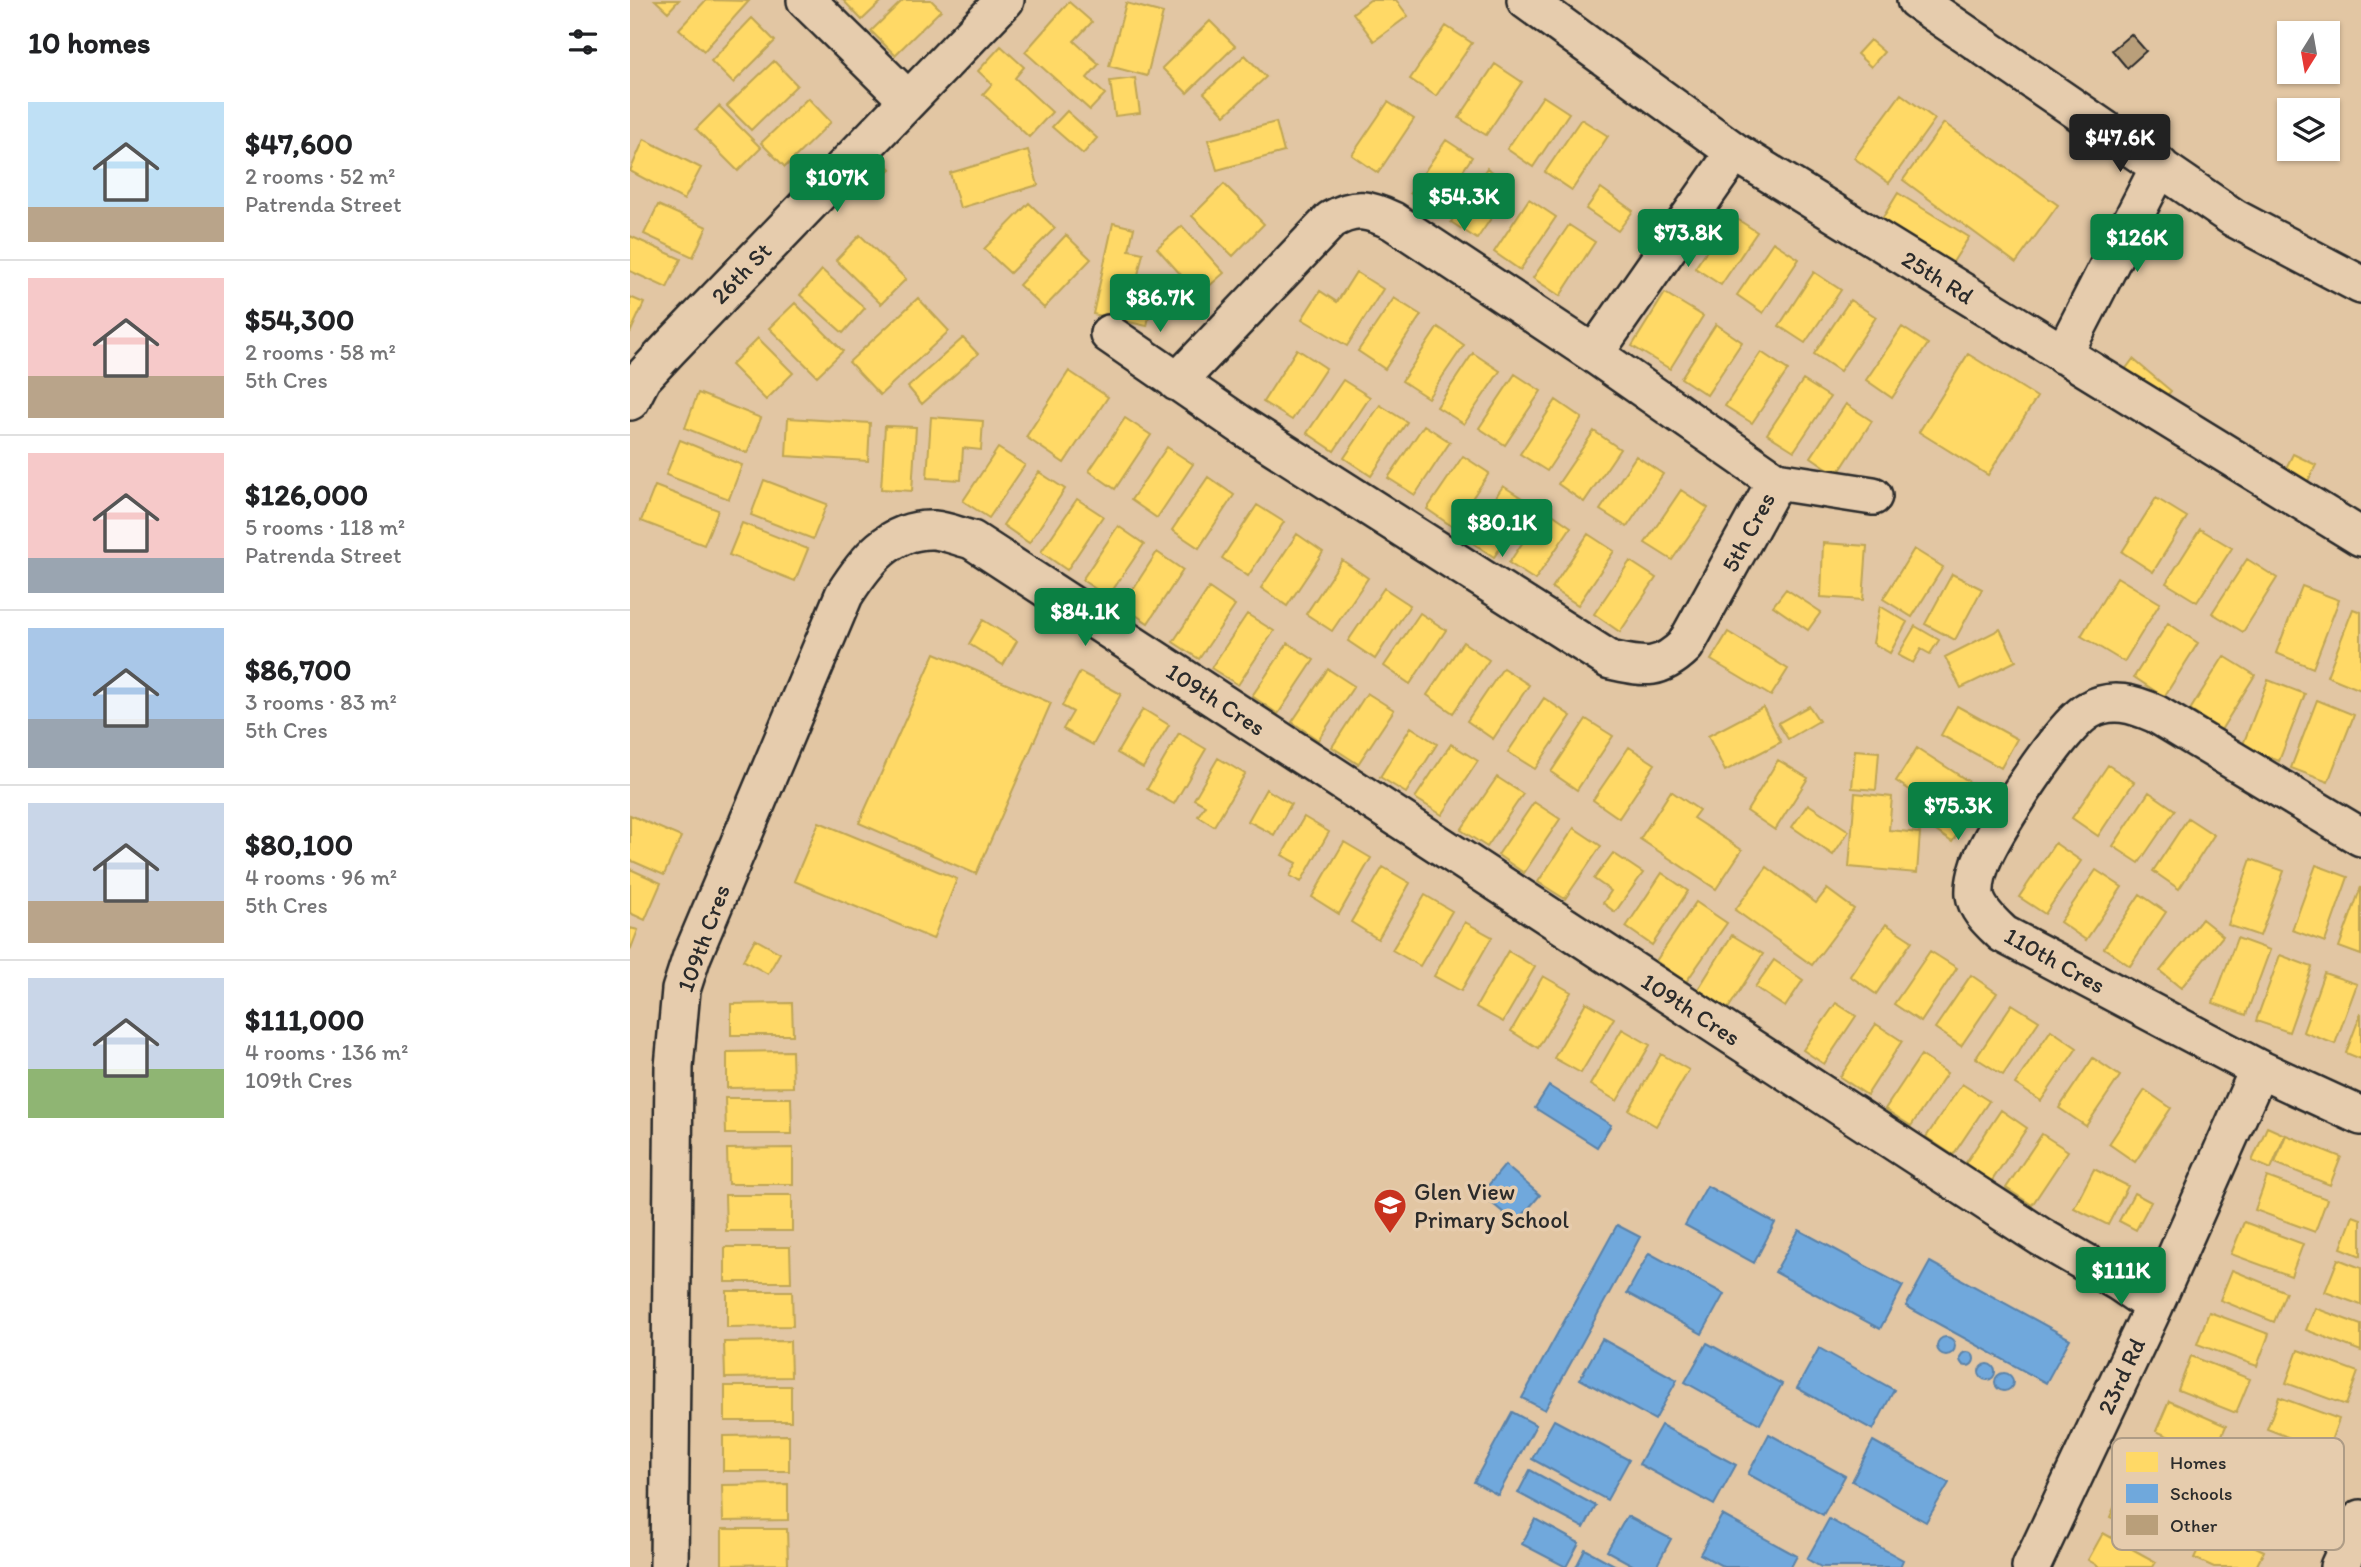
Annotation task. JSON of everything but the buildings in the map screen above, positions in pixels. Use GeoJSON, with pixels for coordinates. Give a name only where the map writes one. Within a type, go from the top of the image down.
{"type":"FeatureCollection","features":[{"type":"Feature","properties":{"kind":"street"},"geometry":{"type":"LineString","coordinates":[[806,0],[907,99]]}},
{"type":"Feature","properties":{"kind":"street","name":"26th St"},"geometry":{"type":"LineString","coordinates":[[630,401],[642,378],[667,350],[1005,0]]}},
{"type":"Feature","properties":{"kind":"street","name":"25th Rd"},"geometry":{"type":"LineString","coordinates":[[1526,0],[1735,152],[2361,537]]}},
{"type":"Feature","properties":{"kind":"street"},"geometry":{"type":"LineString","coordinates":[[1916,0],[2234,218],[2361,285]]}},
{"type":"Feature","properties":{"kind":"street"},"geometry":{"type":"LineString","coordinates":[[1594,354],[1735,152]]}},
{"type":"Feature","properties":{"kind":"street"},"geometry":{"type":"LineString","coordinates":[[2063,355],[2160,166]]}},
{"type":"Feature","properties":{"kind":"street","name":"5th Cres"},"geometry":{"type":"LineString","coordinates":[[1369,209],[1393,221],[1594,354],[1776,481],[1685,646],[1671,660],[1647,668],[1595,653],[1177,382],[1331,220],[1349,210],[1369,209]]}},
{"type":"Feature","properties":{"kind":"street"},"geometry":{"type":"LineString","coordinates":[[1109,334],[1177,382]]}},
{"type":"Feature","properties":{"kind":"street"},"geometry":{"type":"LineString","coordinates":[[1776,481],[1873,496]]}},
{"type":"Feature","properties":{"kind":"street","name":"109th Cres"},"geometry":{"type":"LineString","coordinates":[[668,1567],[674,1067],[681,990],[692,956],[844,595],[866,560],[903,535],[934,530],[972,540],[2041,1237],[2119,1282],[2154,1306]]}},
{"type":"Feature","properties":{"kind":"street","name":"110th Cres"},"geometry":{"type":"LineString","coordinates":[[2361,837],[2155,715],[2134,704],[2107,703],[2088,710],[2069,726],[1984,855],[1976,878],[1975,897],[1984,915],[2003,934],[2259,1069],[2361,1116]]}},
{"type":"Feature","properties":{"kind":"street","name":"23rd Rd"},"geometry":{"type":"LineString","coordinates":[[2031,1567],[2154,1306],[2259,1069]]}},
{"type":"Feature","properties":{"kind":"street"},"geometry":{"type":"LineString","coordinates":[[2339,1567],[2361,1519]]}},
{"type":"Feature","properties":{"kind":"place","name":"Glen View Primary School"},"geometry":{"type":"Point","coordinates":[1390,1235]}}]}
